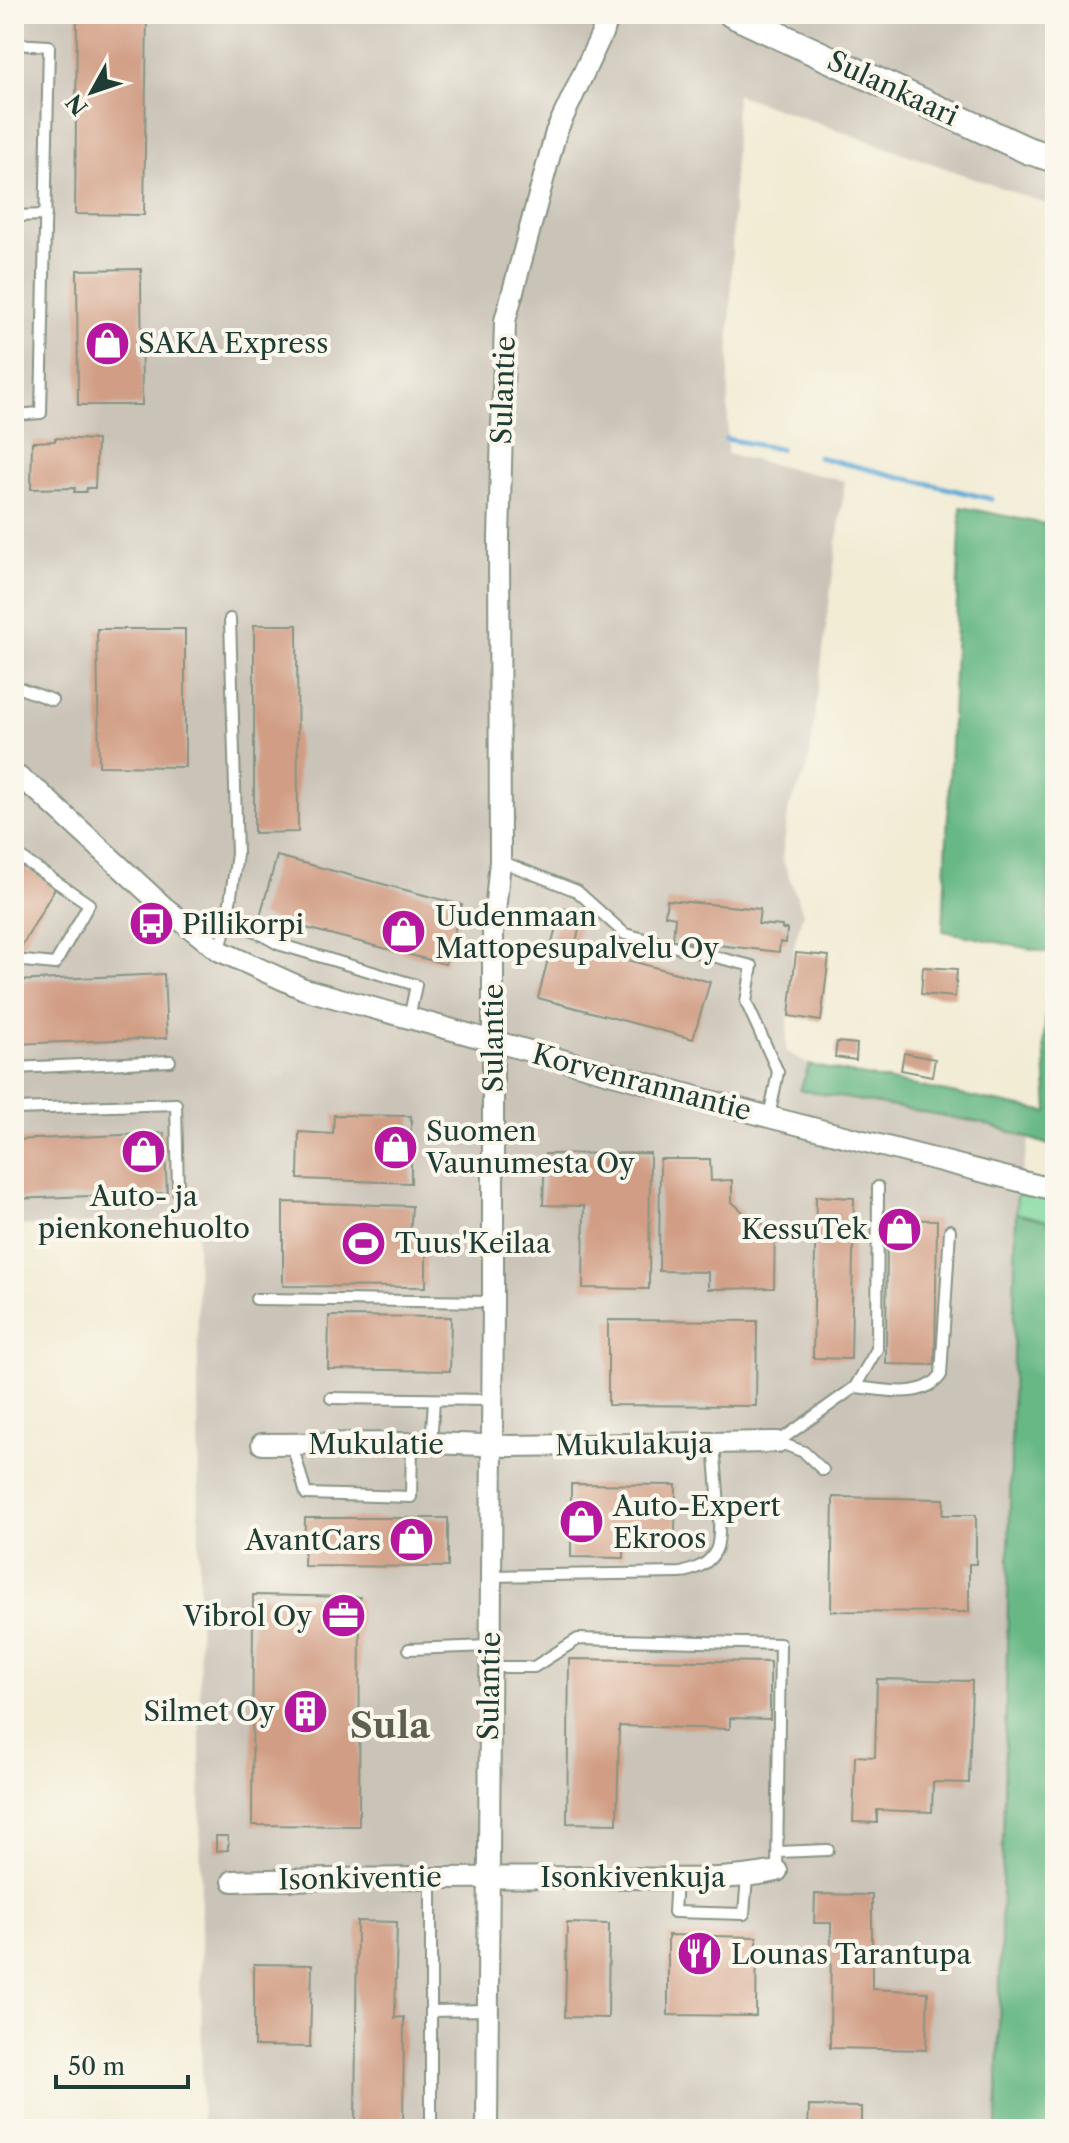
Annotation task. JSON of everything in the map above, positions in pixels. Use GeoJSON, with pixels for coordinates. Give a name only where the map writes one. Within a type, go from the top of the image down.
{"type":"FeatureCollection","features":[{"type":"Feature","properties":{"kind":"street","name":"Sulantie"},"geometry":{"type":"LineString","coordinates":[[487,2129],[493,933],[500,861],[499,538],[505,321],[556,132],[611,14]]}},
{"type":"Feature","properties":{"kind":"street","name":"Sulankaari"},"geometry":{"type":"LineString","coordinates":[[732,14],[1027,150],[1055,159]]}},
{"type":"Feature","properties":{"kind":"street","name":"Korvenrannantie"},"geometry":{"type":"LineString","coordinates":[[14,774],[39,792],[165,908],[220,951],[304,989],[769,1117],[1055,1190]]}},
{"type":"Feature","properties":{"kind":"street","name":"Mukulakuja"},"geometry":{"type":"LineString","coordinates":[[490,1444],[778,1442]]}},
{"type":"Feature","properties":{"kind":"street","name":"Mukulatie"},"geometry":{"type":"LineString","coordinates":[[262,1444],[490,1444]]}},
{"type":"Feature","properties":{"kind":"street","name":"Isonkivenkuja"},"geometry":{"type":"LineString","coordinates":[[488,1877],[747,1877],[778,1862]]}},
{"type":"Feature","properties":{"kind":"street","name":"Isonkiventie"},"geometry":{"type":"LineString","coordinates":[[233,1881],[488,1877]]}},
{"type":"Feature","properties":{"kind":"lane"},"geometry":{"type":"LineString","coordinates":[[14,44],[49,46],[41,413],[14,415]]}},
{"type":"Feature","properties":{"kind":"lane"},"geometry":{"type":"LineString","coordinates":[[14,216],[46,215]]}},
{"type":"Feature","properties":{"kind":"lane"},"geometry":{"type":"LineString","coordinates":[[220,951],[237,854],[230,619]]}},
{"type":"Feature","properties":{"kind":"lane"},"geometry":{"type":"LineString","coordinates":[[14,686],[52,700]]}},
{"type":"Feature","properties":{"kind":"lane"},"geometry":{"type":"LineString","coordinates":[[14,853],[89,904],[55,964],[14,960]]}},
{"type":"Feature","properties":{"kind":"lane"},"geometry":{"type":"LineString","coordinates":[[500,861],[577,891],[625,934],[752,966],[746,1002],[778,1072],[769,1117]]}},
{"type":"Feature","properties":{"kind":"lane"},"geometry":{"type":"LineString","coordinates":[[228,916],[278,944],[416,985],[409,1019]]}},
{"type":"Feature","properties":{"kind":"lane"},"geometry":{"type":"LineString","coordinates":[[14,1068],[170,1061]]}},
{"type":"Feature","properties":{"kind":"lane"},"geometry":{"type":"LineString","coordinates":[[14,1109],[176,1104],[178,1192]]}},
{"type":"Feature","properties":{"kind":"lane"},"geometry":{"type":"LineString","coordinates":[[778,1442],[855,1387],[877,1349],[878,1187]]}},
{"type":"Feature","properties":{"kind":"lane"},"geometry":{"type":"LineString","coordinates":[[855,1387],[916,1391],[934,1385],[941,1375],[950,1230]]}},
{"type":"Feature","properties":{"kind":"lane"},"geometry":{"type":"LineString","coordinates":[[256,1299],[493,1302]]}},
{"type":"Feature","properties":{"kind":"lane"},"geometry":{"type":"LineString","coordinates":[[331,1398],[491,1400]]}},
{"type":"Feature","properties":{"kind":"lane"},"geometry":{"type":"LineString","coordinates":[[292,1444],[306,1494],[411,1497],[421,1444],[434,1401]]}},
{"type":"Feature","properties":{"kind":"lane"},"geometry":{"type":"LineString","coordinates":[[491,1576],[681,1573],[701,1568],[716,1550],[719,1531],[714,1442]]}},
{"type":"Feature","properties":{"kind":"lane"},"geometry":{"type":"LineString","coordinates":[[778,1442],[804,1452],[823,1470]]}},
{"type":"Feature","properties":{"kind":"lane"},"geometry":{"type":"LineString","coordinates":[[490,1667],[534,1667],[578,1639],[780,1644],[778,1862],[828,1850]]}},
{"type":"Feature","properties":{"kind":"lane"},"geometry":{"type":"LineString","coordinates":[[409,1649],[490,1646]]}},
{"type":"Feature","properties":{"kind":"lane"},"geometry":{"type":"LineString","coordinates":[[431,1876],[431,2129]]}},
{"type":"Feature","properties":{"kind":"lane"},"geometry":{"type":"LineString","coordinates":[[676,1879],[674,1912],[744,1914],[747,1877]]}},
{"type":"Feature","properties":{"kind":"lane"},"geometry":{"type":"LineString","coordinates":[[431,2011],[489,2010]]}},
{"type":"Feature","properties":{"kind":"shaded area"},"geometry":{"type":"Polygon","coordinates":[[[14,14],[1055,14],[1055,207],[736,94],[727,454],[845,481],[808,769],[789,807],[782,858],[803,913],[794,946],[786,1051],[809,1065],[800,1089],[983,1123],[1030,1137],[1017,1194],[997,2129],[202,2129],[197,1220],[14,1226],[14,14]]]}},
{"type":"Feature","properties":{"kind":"shaded area"},"geometry":{"type":"Polygon","coordinates":[[[1055,768],[1055,942],[1047,923],[1055,768]]]}},
{"type":"Feature","properties":{"kind":"green space"},"geometry":{"type":"Polygon","coordinates":[[[961,507],[1055,526],[1055,736],[1047,923],[1055,942],[1055,1147],[983,1123],[800,1090],[809,1065],[1048,1112],[1044,1041],[1050,953],[943,931],[961,507]]]}},
{"type":"Feature","properties":{"kind":"green space"},"geometry":{"type":"Polygon","coordinates":[[[1017,1194],[1055,1201],[1055,1223],[1016,1213],[1017,1194]]]}},
{"type":"Feature","properties":{"kind":"green space"},"geometry":{"type":"Polygon","coordinates":[[[1016,1213],[1055,1223],[1055,2129],[997,2129],[1016,1213]]]}},
{"type":"Feature","properties":{"kind":"building"},"geometry":{"type":"Polygon","coordinates":[[[77,14],[147,14],[144,215],[75,214],[77,14]]]}},
{"type":"Feature","properties":{"kind":"building"},"geometry":{"type":"Polygon","coordinates":[[[141,269],[142,405],[78,405],[77,270],[141,269]]]}},
{"type":"Feature","properties":{"kind":"building"},"geometry":{"type":"Polygon","coordinates":[[[55,438],[97,440],[95,488],[87,488],[86,492],[74,492],[75,488],[31,489],[32,442],[55,441],[55,438]]]}},
{"type":"Feature","properties":{"kind":"building"},"geometry":{"type":"Polygon","coordinates":[[[254,625],[297,625],[298,832],[254,833],[254,625]]]}},
{"type":"Feature","properties":{"kind":"building"},"geometry":{"type":"Polygon","coordinates":[[[97,629],[185,629],[185,767],[99,766],[97,629]]]}},
{"type":"Feature","properties":{"kind":"building"},"geometry":{"type":"Polygon","coordinates":[[[277,856],[462,905],[445,964],[260,916],[277,856]]]}},
{"type":"Feature","properties":{"kind":"building"},"geometry":{"type":"Polygon","coordinates":[[[14,862],[56,886],[14,960],[14,862]]]}},
{"type":"Feature","properties":{"kind":"building"},"geometry":{"type":"Polygon","coordinates":[[[667,900],[760,909],[758,924],[787,929],[786,943],[780,942],[779,952],[673,940],[675,917],[665,915],[667,900]]]}},
{"type":"Feature","properties":{"kind":"building"},"geometry":{"type":"Polygon","coordinates":[[[561,908],[583,913],[575,946],[710,982],[693,1039],[538,998],[561,908]]]}},
{"type":"Feature","properties":{"kind":"building"},"geometry":{"type":"Polygon","coordinates":[[[796,953],[829,956],[821,1021],[789,1016],[796,953]]]}},
{"type":"Feature","properties":{"kind":"building"},"geometry":{"type":"Polygon","coordinates":[[[923,967],[957,969],[955,997],[921,994],[923,967]]]}},
{"type":"Feature","properties":{"kind":"building"},"geometry":{"type":"Polygon","coordinates":[[[164,974],[167,1038],[14,1044],[14,981],[164,974]]]}},
{"type":"Feature","properties":{"kind":"building"},"geometry":{"type":"Polygon","coordinates":[[[837,1042],[857,1044],[856,1060],[835,1057],[837,1042]]]}},
{"type":"Feature","properties":{"kind":"building"},"geometry":{"type":"Polygon","coordinates":[[[904,1053],[935,1059],[932,1076],[901,1070],[904,1053]]]}},
{"type":"Feature","properties":{"kind":"building"},"geometry":{"type":"Polygon","coordinates":[[[334,1115],[411,1116],[411,1183],[298,1179],[299,1132],[333,1134],[334,1115]]]}},
{"type":"Feature","properties":{"kind":"building"},"geometry":{"type":"Polygon","coordinates":[[[164,1133],[167,1193],[14,1199],[14,1140],[164,1133]]]}},
{"type":"Feature","properties":{"kind":"building"},"geometry":{"type":"Polygon","coordinates":[[[650,1153],[649,1289],[583,1288],[584,1206],[543,1205],[545,1154],[650,1153]]]}},
{"type":"Feature","properties":{"kind":"building"},"geometry":{"type":"Polygon","coordinates":[[[660,1159],[710,1159],[711,1181],[732,1180],[732,1202],[743,1212],[743,1224],[775,1224],[774,1288],[708,1289],[708,1272],[659,1271],[660,1159]]]}},
{"type":"Feature","properties":{"kind":"building"},"geometry":{"type":"Polygon","coordinates":[[[816,1196],[854,1198],[851,1359],[813,1358],[816,1196]]]}},
{"type":"Feature","properties":{"kind":"building"},"geometry":{"type":"Polygon","coordinates":[[[283,1202],[412,1206],[410,1238],[426,1239],[426,1287],[283,1286],[283,1202]]]}},
{"type":"Feature","properties":{"kind":"building"},"geometry":{"type":"Polygon","coordinates":[[[887,1219],[937,1220],[935,1365],[886,1364],[887,1219]]]}},
{"type":"Feature","properties":{"kind":"building"},"geometry":{"type":"Polygon","coordinates":[[[329,1316],[451,1317],[450,1371],[328,1369],[329,1316]]]}},
{"type":"Feature","properties":{"kind":"building"},"geometry":{"type":"Polygon","coordinates":[[[608,1320],[757,1321],[756,1406],[608,1405],[608,1320]]]}},
{"type":"Feature","properties":{"kind":"building"},"geometry":{"type":"Polygon","coordinates":[[[571,1484],[676,1485],[675,1533],[624,1533],[624,1558],[571,1557],[571,1484]]]}},
{"type":"Feature","properties":{"kind":"building"},"geometry":{"type":"Polygon","coordinates":[[[833,1497],[944,1499],[943,1515],[976,1515],[976,1564],[969,1564],[969,1612],[831,1611],[833,1497]]]}},
{"type":"Feature","properties":{"kind":"building"},"geometry":{"type":"Polygon","coordinates":[[[305,1518],[448,1518],[448,1567],[304,1566],[305,1518]]]}},
{"type":"Feature","properties":{"kind":"building","name":"Silmet Oy"},"geometry":{"type":"Polygon","coordinates":[[[253,1595],[360,1597],[359,1826],[252,1825],[253,1595]]]}},
{"type":"Feature","properties":{"kind":"building"},"geometry":{"type":"Polygon","coordinates":[[[569,1659],[770,1662],[770,1719],[730,1718],[730,1729],[619,1726],[617,1824],[567,1823],[569,1659]]]}},
{"type":"Feature","properties":{"kind":"building"},"geometry":{"type":"Polygon","coordinates":[[[877,1679],[972,1681],[969,1783],[933,1782],[932,1812],[877,1810],[877,1823],[853,1822],[855,1756],[875,1757],[877,1679]]]}},
{"type":"Feature","properties":{"kind":"building"},"geometry":{"type":"Polygon","coordinates":[[[216,1836],[228,1836],[228,1850],[216,1851],[216,1836]]]}},
{"type":"Feature","properties":{"kind":"building"},"geometry":{"type":"Polygon","coordinates":[[[815,1894],[872,1895],[872,1989],[928,1992],[926,2050],[830,2048],[831,1923],[814,1923],[815,1894]]]}},
{"type":"Feature","properties":{"kind":"building"},"geometry":{"type":"Polygon","coordinates":[[[357,1921],[397,1922],[395,2018],[404,2017],[403,2129],[355,2129],[357,1921]]]}},
{"type":"Feature","properties":{"kind":"building"},"geometry":{"type":"Polygon","coordinates":[[[567,1923],[609,1924],[608,2018],[565,2017],[567,1923]]]}},
{"type":"Feature","properties":{"kind":"building"},"geometry":{"type":"Polygon","coordinates":[[[668,1935],[757,1937],[756,2016],[668,2015],[668,1935]]]}},
{"type":"Feature","properties":{"kind":"building"},"geometry":{"type":"Polygon","coordinates":[[[254,1964],[312,1965],[310,2047],[254,2046],[254,1964]]]}},
{"type":"Feature","properties":{"kind":"building"},"geometry":{"type":"Polygon","coordinates":[[[809,2106],[861,2107],[861,2129],[808,2129],[809,2106]]]}},
{"type":"Feature","properties":{"kind":"waterway"},"geometry":{"type":"LineString","coordinates":[[726,439],[780,449]]}},
{"type":"Feature","properties":{"kind":"waterway"},"geometry":{"type":"LineString","coordinates":[[818,457],[991,499]]}},
{"type":"Feature","properties":{"kind":"place","name":"SAKA Express"},"geometry":{"type":"Point","coordinates":[107,343]}},
{"type":"Feature","properties":{"kind":"place","name":"Pillikorpi"},"geometry":{"type":"Point","coordinates":[151,924]}},
{"type":"Feature","properties":{"kind":"place","name":"Uudenmaan Mattopesupalvelu Oy"},"geometry":{"type":"Point","coordinates":[404,932]}},
{"type":"Feature","properties":{"kind":"place","name":"Suomen Vaunumesta Oy"},"geometry":{"type":"Point","coordinates":[395,1147]}},
{"type":"Feature","properties":{"kind":"place","name":"Auto- ja pienkonehuolto"},"geometry":{"type":"Point","coordinates":[144,1151]}},
{"type":"Feature","properties":{"kind":"place","name":"KessuTek"},"geometry":{"type":"Point","coordinates":[899,1229]}},
{"type":"Feature","properties":{"kind":"place","name":"Tuus'Keilaa"},"geometry":{"type":"Point","coordinates":[364,1243]}},
{"type":"Feature","properties":{"kind":"place","name":"Auto-Expert Ekroos"},"geometry":{"type":"Point","coordinates":[582,1522]}},
{"type":"Feature","properties":{"kind":"place","name":"AvantCars"},"geometry":{"type":"Point","coordinates":[412,1540]}},
{"type":"Feature","properties":{"kind":"place","name":"Vibrol Oy"},"geometry":{"type":"Point","coordinates":[343,1616]}},
{"type":"Feature","properties":{"kind":"place","name":"Silmet Oy"},"geometry":{"type":"Point","coordinates":[306,1711]}},
{"type":"Feature","properties":{"kind":"place","name":"Lounas Tarantupa"},"geometry":{"type":"Point","coordinates":[700,1954]}},
{"type":"Feature","properties":{"kind":"district","name":"Sula"},"geometry":{"type":"Point","coordinates":[390,1725]}}]}
